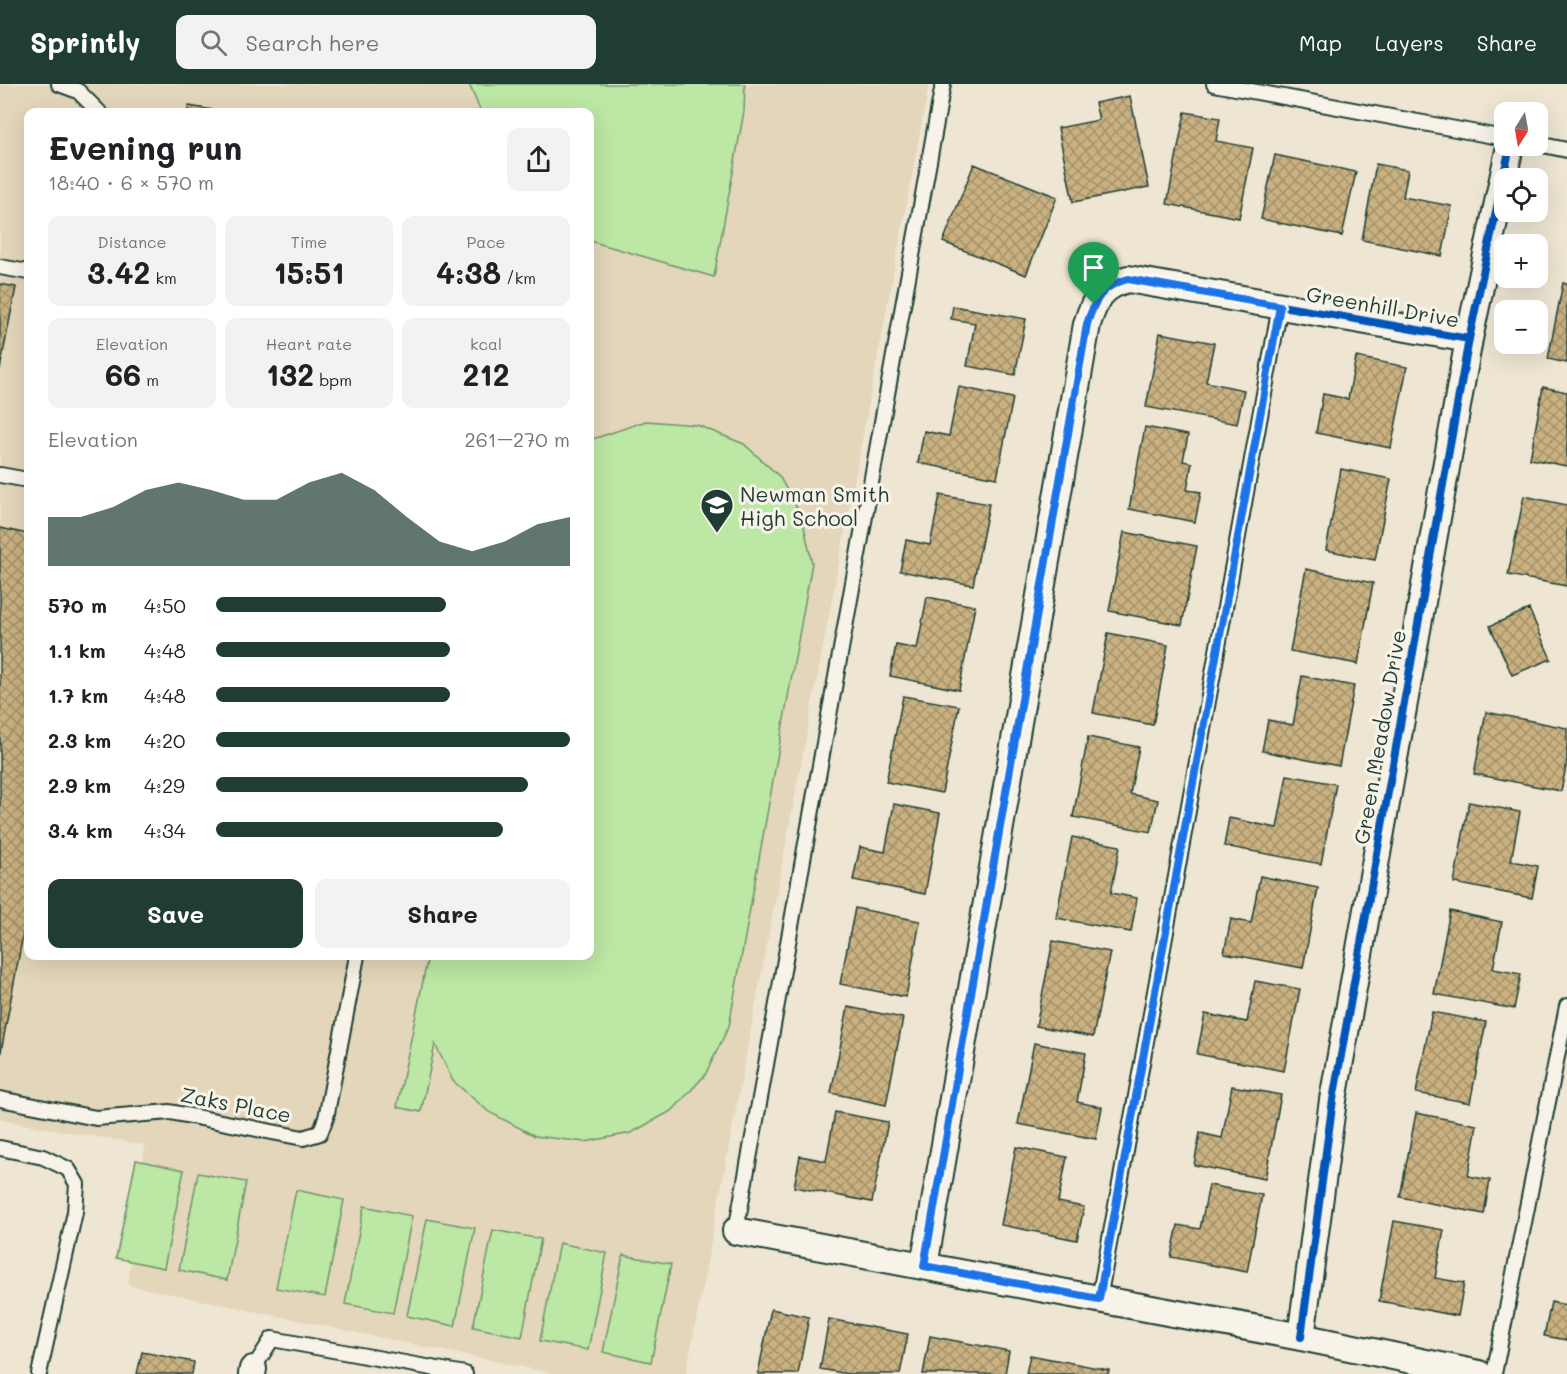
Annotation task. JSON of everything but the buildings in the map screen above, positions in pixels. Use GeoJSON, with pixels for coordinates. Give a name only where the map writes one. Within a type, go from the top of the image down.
{"type":"FeatureCollection","features":[{"type":"Feature","properties":{"kind":"street","name":"Green Meadow Drive"},"geometry":{"type":"LineString","coordinates":[[1301,1337],[1332,1100],[1469,339],[1508,156]]}},
{"type":"Feature","properties":{"kind":"street","name":"Greenhill Drive"},"geometry":{"type":"LineString","coordinates":[[924,1266],[1084,335],[1094,304],[1109,284],[1128,279],[1469,339]]}},
{"type":"Feature","properties":{"kind":"street"},"geometry":{"type":"LineString","coordinates":[[736,1231],[1301,1337],[1479,1374]]}},
{"type":"Feature","properties":{"kind":"lane"},"geometry":{"type":"LineString","coordinates":[[59,84],[78,91],[95,108]]}},
{"type":"Feature","properties":{"kind":"lane"},"geometry":{"type":"LineString","coordinates":[[736,1231],[943,84]]}},
{"type":"Feature","properties":{"kind":"lane"},"geometry":{"type":"LineString","coordinates":[[1214,84],[1494,136]]}},
{"type":"Feature","properties":{"kind":"lane"},"geometry":{"type":"LineString","coordinates":[[1548,146],[1567,150]]}},
{"type":"Feature","properties":{"kind":"lane"},"geometry":{"type":"LineString","coordinates":[[0,267],[24,271]]}},
{"type":"Feature","properties":{"kind":"lane"},"geometry":{"type":"LineString","coordinates":[[1099,1299],[1280,306]]}},
{"type":"Feature","properties":{"kind":"lane"},"geometry":{"type":"LineString","coordinates":[[0,475],[24,479]]}},
{"type":"Feature","properties":{"kind":"lane","name":"Zaks Place"},"geometry":{"type":"LineString","coordinates":[[0,1099],[96,1118],[170,1112],[303,1138],[320,1133],[326,1118],[356,960]]}},
{"type":"Feature","properties":{"kind":"lane"},"geometry":{"type":"LineString","coordinates":[[1494,1374],[1567,1006]]}},
{"type":"Feature","properties":{"kind":"lane"},"geometry":{"type":"LineString","coordinates":[[0,1148],[43,1157],[68,1169],[77,1184],[75,1212],[39,1374]]}},
{"type":"Feature","properties":{"kind":"lane"},"geometry":{"type":"LineString","coordinates":[[252,1372],[272,1339],[465,1374]]}},
{"type":"Feature","properties":{"kind":"shaded area","name":"Newman Smith High School"},"geometry":{"type":"Polygon","coordinates":[[[0,84],[929,84],[686,1374],[556,1374],[128,1285],[145,1145],[0,1120],[0,84]]]}},
{"type":"Feature","properties":{"kind":"green space"},"geometry":{"type":"Polygon","coordinates":[[[469,84],[745,84],[744,111],[714,277],[594,242],[594,108],[479,108],[469,84]]]}},
{"type":"Feature","properties":{"kind":"green space"},"geometry":{"type":"Polygon","coordinates":[[[646,421],[697,425],[744,444],[779,476],[802,517],[812,563],[729,1026],[705,1075],[673,1110],[631,1133],[585,1142],[535,1136],[489,1112],[453,1081],[435,1044],[421,1112],[397,1107],[427,960],[594,960],[594,439],[646,421]]]}},
{"type":"Feature","properties":{"kind":"green space"},"geometry":{"type":"Polygon","coordinates":[[[136,1160],[184,1170],[164,1268],[116,1258],[136,1160]]]}},
{"type":"Feature","properties":{"kind":"green space"},"geometry":{"type":"Polygon","coordinates":[[[198,1173],[246,1182],[227,1280],[179,1270],[198,1173]]]}},
{"type":"Feature","properties":{"kind":"green space"},"geometry":{"type":"Polygon","coordinates":[[[296,1190],[344,1200],[325,1297],[276,1288],[296,1190]]]}},
{"type":"Feature","properties":{"kind":"green space"},"geometry":{"type":"Polygon","coordinates":[[[364,1206],[412,1216],[393,1313],[345,1304],[364,1206]]]}},
{"type":"Feature","properties":{"kind":"green space"},"geometry":{"type":"Polygon","coordinates":[[[427,1219],[475,1228],[455,1326],[407,1316],[427,1219]]]}},
{"type":"Feature","properties":{"kind":"green space"},"geometry":{"type":"Polygon","coordinates":[[[493,1230],[541,1239],[522,1337],[473,1327],[493,1230]]]}},
{"type":"Feature","properties":{"kind":"green space"},"geometry":{"type":"Polygon","coordinates":[[[559,1243],[607,1253],[588,1350],[540,1341],[559,1243]]]}},
{"type":"Feature","properties":{"kind":"green space"},"geometry":{"type":"Polygon","coordinates":[[[623,1255],[671,1264],[651,1362],[603,1352],[623,1255]]]}},
{"type":"Feature","properties":{"kind":"cycle path"},"geometry":{"type":"LineString","coordinates":[[1301,1337],[1333,1100],[1469,339],[1508,156]]}},
{"type":"Feature","properties":{"kind":"cycle path"},"geometry":{"type":"LineString","coordinates":[[924,1266],[1087,324],[1096,301],[1111,285],[1128,279],[1469,339]]}},
{"type":"Feature","properties":{"kind":"place","name":"Newman Smith High School"},"geometry":{"type":"Point","coordinates":[717,534]}},
{"type":"Feature","properties":{"kind":"route"},"geometry":{"type":"LineString","coordinates":[[1128,279],[1280,306],[1099,1299],[924,1266],[1087,324],[1094,304],[1109,284],[1128,279]]}}]}
